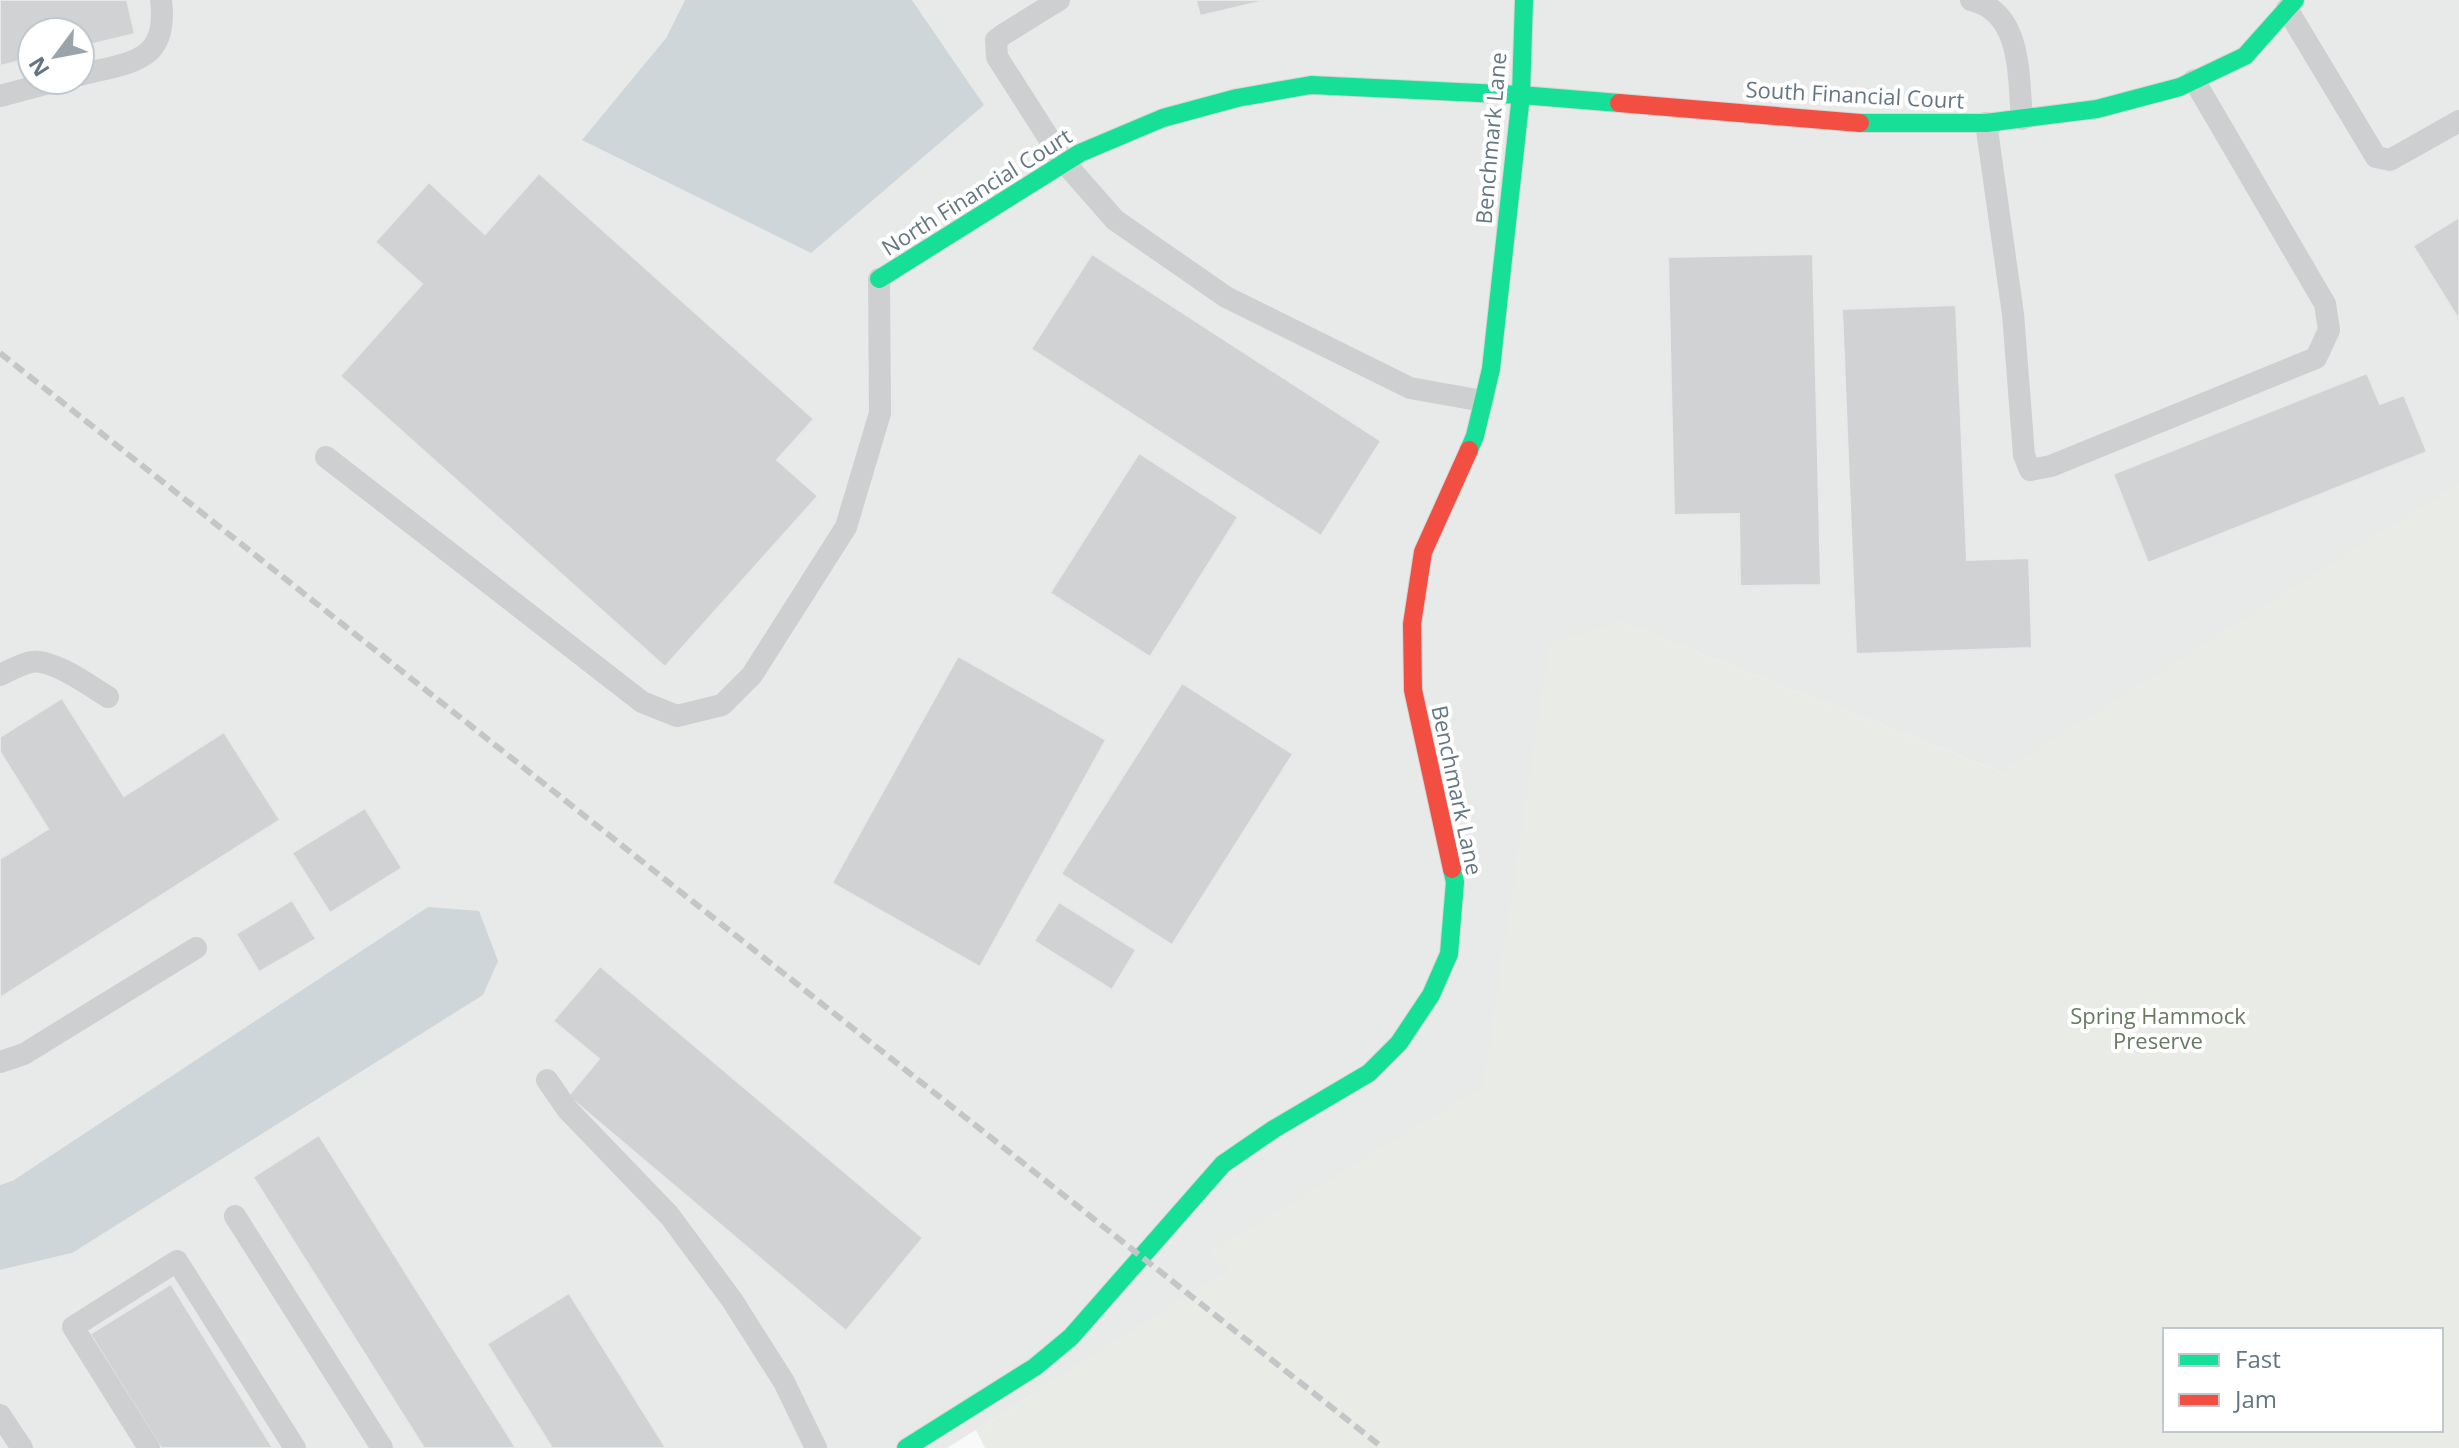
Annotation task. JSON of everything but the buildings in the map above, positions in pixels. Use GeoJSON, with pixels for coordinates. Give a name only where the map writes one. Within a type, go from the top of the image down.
{"type":"FeatureCollection","features":[{"type":"Feature","properties":{"kind":"street","name":"Benchmark Lane"},"geometry":{"type":"LineString","coordinates":[[906,1448],[1035,1367],[1071,1337],[1223,1164],[1274,1129],[1369,1073],[1399,1043],[1431,995],[1449,954],[1455,882],[1413,690],[1412,624],[1423,552],[1475,436],[1491,369],[1521,95],[1524,0]]}},
{"type":"Feature","properties":{"kind":"street","name":"South Financial Court"},"geometry":{"type":"LineString","coordinates":[[1521,95],[1859,123],[1986,123],[2022,119],[2097,109],[2180,87],[2245,56],[2291,4]]}},
{"type":"Feature","properties":{"kind":"street","name":"North Financial Court"},"geometry":{"type":"LineString","coordinates":[[879,279],[1064,162],[1163,118],[1237,98],[1311,85],[1521,95]]}},
{"type":"Feature","properties":{"kind":"lane"},"geometry":{"type":"LineString","coordinates":[[96,71],[146,55],[158,42],[163,28],[161,0]]}},
{"type":"Feature","properties":{"kind":"lane"},"geometry":{"type":"LineString","coordinates":[[1059,0],[996,40],[997,57],[1064,162],[1115,220],[1226,297],[1410,388],[1483,401]]}},
{"type":"Feature","properties":{"kind":"lane"},"geometry":{"type":"LineString","coordinates":[[1971,0],[1981,2],[2008,27],[2014,46],[2022,119]]}},
{"type":"Feature","properties":{"kind":"lane"},"geometry":{"type":"LineString","coordinates":[[2291,4],[2376,157],[2390,160],[2459,121]]}},
{"type":"Feature","properties":{"kind":"lane"},"geometry":{"type":"LineString","coordinates":[[1986,123],[2013,314],[2024,455],[2030,470],[2051,466],[2316,358],[2329,330],[2325,304],[2194,80]]}},
{"type":"Feature","properties":{"kind":"lane"},"geometry":{"type":"LineString","coordinates":[[326,457],[642,702],[677,716],[722,705],[752,675],[846,527],[880,413],[879,279]]}},
{"type":"Feature","properties":{"kind":"lane"},"geometry":{"type":"LineString","coordinates":[[0,675],[31,662],[47,664],[108,697]]}},
{"type":"Feature","properties":{"kind":"lane"},"geometry":{"type":"LineString","coordinates":[[0,1062],[24,1054],[196,948]]}},
{"type":"Feature","properties":{"kind":"lane"},"geometry":{"type":"LineString","coordinates":[[547,1080],[567,1109],[669,1215],[732,1300],[784,1382],[816,1448]]}},
{"type":"Feature","properties":{"kind":"lane"},"geometry":{"type":"LineString","coordinates":[[235,1216],[382,1448]]}},
{"type":"Feature","properties":{"kind":"lane"},"geometry":{"type":"LineString","coordinates":[[149,1448],[73,1327],[177,1261],[295,1448]]}},
{"type":"Feature","properties":{"kind":"lane"},"geometry":{"type":"LineString","coordinates":[[0,1415],[22,1448]]}},
{"type":"Feature","properties":{"kind":"shaded area"},"geometry":{"type":"Polygon","coordinates":[[[0,0],[685,0],[666,38],[583,140],[984,105],[912,0],[2459,0],[2459,504],[2014,777],[1621,622],[1479,1114],[947,1448],[0,1448],[0,1270],[72,1253],[14,1180],[0,1185],[0,0]]]}},
{"type":"Feature","properties":{"kind":"shaded area"},"geometry":{"type":"Polygon","coordinates":[[[685,0],[912,0],[984,105],[811,253],[582,140],[666,38],[685,0]]]}},
{"type":"Feature","properties":{"kind":"shaded area"},"geometry":{"type":"Polygon","coordinates":[[[428,907],[479,911],[498,961],[483,995],[72,1253],[0,1270],[0,1185],[14,1180],[428,907]]]}},
{"type":"Feature","properties":{"kind":"green space","name":"Spring Hammock Preserve"},"geometry":{"type":"Polygon","coordinates":[[[2459,483],[2459,1448],[985,1448],[976,1430],[1230,1270],[1209,1253],[1483,1086],[1549,643],[1621,622],[2001,772],[2459,483]]]}},
{"type":"Feature","properties":{"kind":"railway"},"geometry":{"type":"LineString","coordinates":[[0,353],[1383,1448]]}},
{"type":"Feature","properties":{"kind":"traffic: fast"},"geometry":{"type":"LineString","coordinates":[[1469,450],[1491,369],[1521,95],[1524,0]]}},
{"type":"Feature","properties":{"kind":"traffic: fast"},"geometry":{"type":"LineString","coordinates":[[1860,123],[1986,123],[2097,109],[2180,87],[2245,56],[2295,0]]}},
{"type":"Feature","properties":{"kind":"traffic: fast"},"geometry":{"type":"LineString","coordinates":[[879,279],[1080,153],[1163,118],[1237,98],[1311,85],[1619,103]]}},
{"type":"Feature","properties":{"kind":"traffic: fast"},"geometry":{"type":"LineString","coordinates":[[906,1448],[1035,1367],[1071,1337],[1223,1164],[1274,1129],[1369,1073],[1399,1043],[1431,995],[1449,954],[1455,882],[1452,869]]}},
{"type":"Feature","properties":{"kind":"traffic: jam"},"geometry":{"type":"LineString","coordinates":[[1619,103],[1860,123]]}},
{"type":"Feature","properties":{"kind":"traffic: jam"},"geometry":{"type":"LineString","coordinates":[[1452,869],[1413,690],[1412,624],[1423,552],[1469,450]]}}]}
